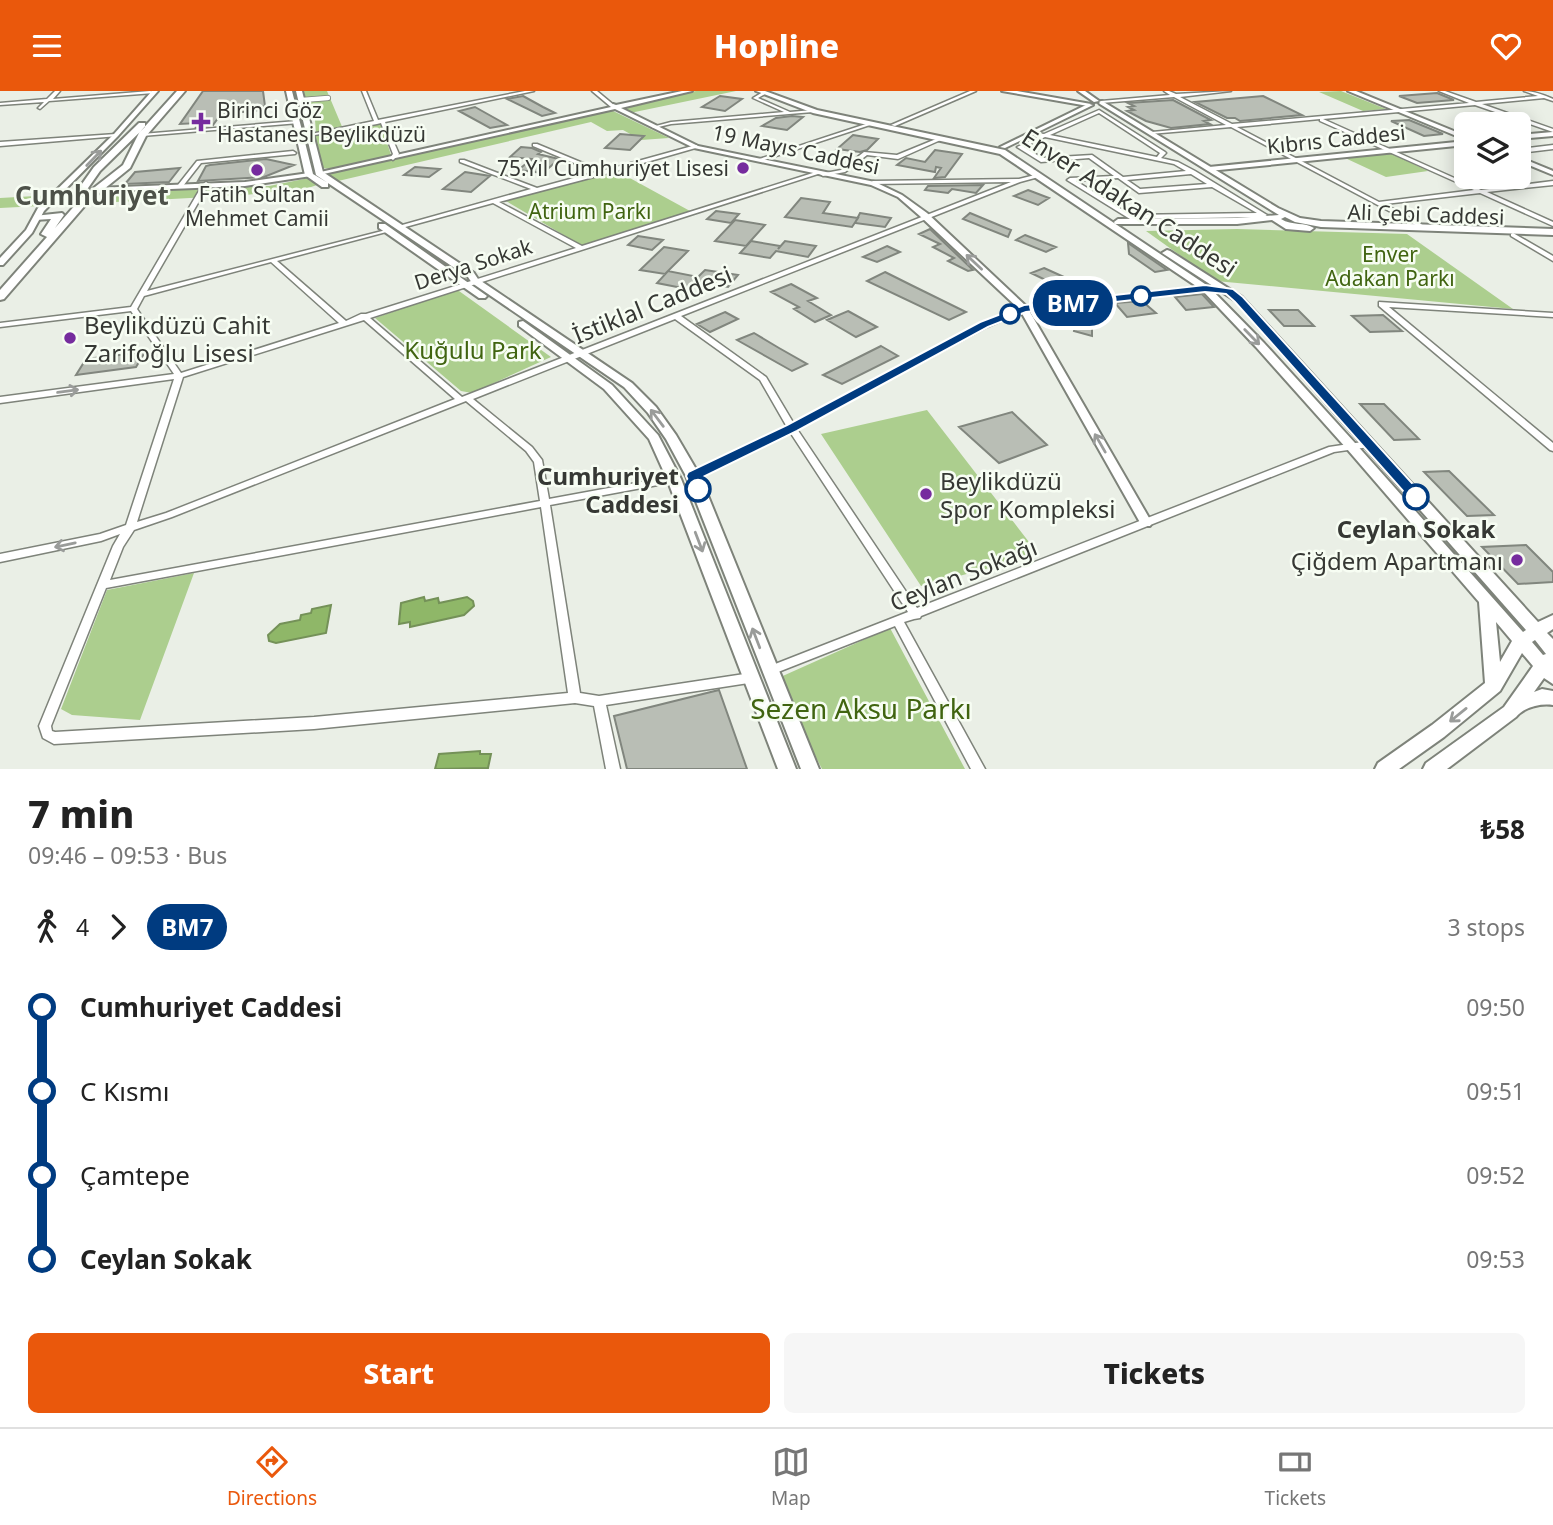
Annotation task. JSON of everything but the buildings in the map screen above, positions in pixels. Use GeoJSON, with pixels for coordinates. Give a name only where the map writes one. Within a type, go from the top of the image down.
{"type":"FeatureCollection","features":[{"type":"Feature","properties":{"kind":"main road"},"geometry":{"type":"LineString","coordinates":[[0,297],[94,188],[99,166],[114,155],[173,91]]}},
{"type":"Feature","properties":{"kind":"main road"},"geometry":{"type":"LineString","coordinates":[[45,206],[47,210],[56,210],[121,173],[142,135],[183,91]]}},
{"type":"Feature","properties":{"kind":"main road"},"geometry":{"type":"LineString","coordinates":[[293,91],[302,100],[311,135],[314,174]]}},
{"type":"Feature","properties":{"kind":"main road"},"geometry":{"type":"LineString","coordinates":[[293,91],[297,122],[314,174],[575,357],[608,387],[654,438],[674,479],[787,769]]}},
{"type":"Feature","properties":{"kind":"main road"},"geometry":{"type":"LineString","coordinates":[[1005,91],[1094,103]]}},
{"type":"Feature","properties":{"kind":"main road"},"geometry":{"type":"LineString","coordinates":[[1021,91],[1094,103],[1152,133],[1293,223]]}},
{"type":"Feature","properties":{"kind":"main road"},"geometry":{"type":"LineString","coordinates":[[1081,91],[1094,103],[1279,223],[1293,223]]}},
{"type":"Feature","properties":{"kind":"main road","name":"Enver Adakan Caddesi"},"geometry":{"type":"LineString","coordinates":[[763,92],[812,108],[1000,148],[1229,291],[1369,443],[1528,636]]}},
{"type":"Feature","properties":{"kind":"main road","name":"Enver Adakan Caddesi"},"geometry":{"type":"LineString","coordinates":[[763,92],[813,111],[1000,148],[1205,288],[1351,446],[1486,602],[1528,636]]}},
{"type":"Feature","properties":{"kind":"main road"},"geometry":{"type":"LineString","coordinates":[[297,122],[307,121]]}},
{"type":"Feature","properties":{"kind":"main road"},"geometry":{"type":"LineString","coordinates":[[114,155],[108,165],[121,164],[133,155]]}},
{"type":"Feature","properties":{"kind":"main road"},"geometry":{"type":"LineString","coordinates":[[0,286],[75,201]]}},
{"type":"Feature","properties":{"kind":"main road"},"geometry":{"type":"LineString","coordinates":[[37,218],[59,215],[46,235]]}},
{"type":"Feature","properties":{"kind":"main road"},"geometry":{"type":"LineString","coordinates":[[1118,222],[1275,218]]}},
{"type":"Feature","properties":{"kind":"main road","name":"Ali Çebi Caddesi"},"geometry":{"type":"LineString","coordinates":[[1293,223],[1513,235],[1553,234]]}},
{"type":"Feature","properties":{"kind":"main road","name":"Ali Çebi Caddesi"},"geometry":{"type":"LineString","coordinates":[[1129,230],[1142,227],[1293,223],[1553,234]]}},
{"type":"Feature","properties":{"kind":"main road"},"geometry":{"type":"LineString","coordinates":[[575,357],[628,385],[652,410],[672,438],[693,476],[769,672],[810,769]]}},
{"type":"Feature","properties":{"kind":"main road"},"geometry":{"type":"LineString","coordinates":[[674,479],[693,476]]}},
{"type":"Feature","properties":{"kind":"main road"},"geometry":{"type":"LineString","coordinates":[[1486,602],[1494,686]]}},
{"type":"Feature","properties":{"kind":"main road"},"geometry":{"type":"LineString","coordinates":[[1384,769],[1438,731],[1494,686],[1528,636],[1553,621]]}},
{"type":"Feature","properties":{"kind":"main road"},"geometry":{"type":"LineString","coordinates":[[1432,769],[1514,707],[1548,672],[1553,651],[1528,636]]}},
{"type":"Feature","properties":{"kind":"main road"},"geometry":{"type":"LineString","coordinates":[[1528,636],[1548,672]]}},
{"type":"Feature","properties":{"kind":"main road"},"geometry":{"type":"LineString","coordinates":[[751,678],[769,672]]}},
{"type":"Feature","properties":{"kind":"main road"},"geometry":{"type":"LineString","coordinates":[[1514,707],[1542,696],[1553,698]]}},
{"type":"Feature","properties":{"kind":"street"},"geometry":{"type":"LineString","coordinates":[[40,108],[58,91]]}},
{"type":"Feature","properties":{"kind":"street"},"geometry":{"type":"LineString","coordinates":[[0,104],[154,91]]}},
{"type":"Feature","properties":{"kind":"street"},"geometry":{"type":"LineString","coordinates":[[2,260],[29,232],[45,206],[116,135],[154,91]]}},
{"type":"Feature","properties":{"kind":"street"},"geometry":{"type":"LineString","coordinates":[[364,91],[396,154],[393,157]]}},
{"type":"Feature","properties":{"kind":"street"},"geometry":{"type":"LineString","coordinates":[[311,135],[532,91]]}},
{"type":"Feature","properties":{"kind":"street"},"geometry":{"type":"LineString","coordinates":[[594,91],[613,106]]}},
{"type":"Feature","properties":{"kind":"street"},"geometry":{"type":"LineString","coordinates":[[94,188],[265,182],[314,174],[689,91]]}},
{"type":"Feature","properties":{"kind":"street"},"geometry":{"type":"LineString","coordinates":[[893,125],[974,91]]}},
{"type":"Feature","properties":{"kind":"street"},"geometry":{"type":"LineString","coordinates":[[1166,91],[1423,227]]}},
{"type":"Feature","properties":{"kind":"street"},"geometry":{"type":"LineString","coordinates":[[1000,148],[1094,103],[1229,91]]}},
{"type":"Feature","properties":{"kind":"street"},"geometry":{"type":"LineString","coordinates":[[1351,91],[1454,135]]}},
{"type":"Feature","properties":{"kind":"street"},"geometry":{"type":"LineString","coordinates":[[1441,91],[1553,132]]}},
{"type":"Feature","properties":{"kind":"street"},"geometry":{"type":"LineString","coordinates":[[1526,91],[1553,100]]}},
{"type":"Feature","properties":{"kind":"street"},"geometry":{"type":"LineString","coordinates":[[763,92],[755,98],[793,114]]}},
{"type":"Feature","properties":{"kind":"street"},"geometry":{"type":"LineString","coordinates":[[1152,133],[1545,97]]}},
{"type":"Feature","properties":{"kind":"street"},"geometry":{"type":"LineString","coordinates":[[302,100],[328,98]]}},
{"type":"Feature","properties":{"kind":"street","name":"19 Mayıs Caddesi"},"geometry":{"type":"LineString","coordinates":[[613,106],[696,147],[873,183],[900,196],[1024,309],[1146,523]]}},
{"type":"Feature","properties":{"kind":"street"},"geometry":{"type":"LineString","coordinates":[[654,127],[671,123],[813,111]]}},
{"type":"Feature","properties":{"kind":"street"},"geometry":{"type":"LineString","coordinates":[[1101,147],[1090,156],[1041,160],[1020,147],[1099,111],[1163,153],[1159,158]]}},
{"type":"Feature","properties":{"kind":"street"},"geometry":{"type":"LineString","coordinates":[[1320,119],[1553,223]]}},
{"type":"Feature","properties":{"kind":"street"},"geometry":{"type":"LineString","coordinates":[[142,135],[297,122]]}},
{"type":"Feature","properties":{"kind":"street"},"geometry":{"type":"LineString","coordinates":[[760,160],[871,124]]}},
{"type":"Feature","properties":{"kind":"street"},"geometry":{"type":"LineString","coordinates":[[1531,135],[1553,132]]}},
{"type":"Feature","properties":{"kind":"street"},"geometry":{"type":"LineString","coordinates":[[1032,134],[1159,158],[1194,172],[1264,215],[1130,217],[1070,180],[1194,172]]}},
{"type":"Feature","properties":{"kind":"street"},"geometry":{"type":"LineString","coordinates":[[0,144],[116,135]]}},
{"type":"Feature","properties":{"kind":"street","name":"Derya Sokak"},"geometry":{"type":"LineString","coordinates":[[0,400],[179,376],[821,173],[843,171],[866,153],[898,157],[943,138]]}},
{"type":"Feature","properties":{"kind":"street","name":"Kıbrıs Caddesi"},"geometry":{"type":"LineString","coordinates":[[1209,169],[1391,151],[1454,142]]}},
{"type":"Feature","properties":{"kind":"street"},"geometry":{"type":"LineString","coordinates":[[535,145],[603,173]]}},
{"type":"Feature","properties":{"kind":"street"},"geometry":{"type":"LineString","coordinates":[[141,295],[696,147]]}},
{"type":"Feature","properties":{"kind":"street"},"geometry":{"type":"LineString","coordinates":[[1531,150],[1553,147]]}},
{"type":"Feature","properties":{"kind":"street"},"geometry":{"type":"LineString","coordinates":[[181,185],[199,162],[293,153]]}},
{"type":"Feature","properties":{"kind":"street"},"geometry":{"type":"LineString","coordinates":[[1090,156],[1139,191],[1214,184]]}},
{"type":"Feature","properties":{"kind":"street"},"geometry":{"type":"LineString","coordinates":[[463,161],[538,190]]}},
{"type":"Feature","properties":{"kind":"street"},"geometry":{"type":"LineString","coordinates":[[1531,164],[1553,173]]}},
{"type":"Feature","properties":{"kind":"street","name":"İstiklal Caddesi"},"geometry":{"type":"LineString","coordinates":[[0,558],[101,537],[169,515],[1018,181],[1039,176]]}},
{"type":"Feature","properties":{"kind":"street"},"geometry":{"type":"LineString","coordinates":[[873,183],[1018,181]]}},
{"type":"Feature","properties":{"kind":"street"},"geometry":{"type":"LineString","coordinates":[[1381,203],[1553,183]]}},
{"type":"Feature","properties":{"kind":"street"},"geometry":{"type":"LineString","coordinates":[[133,309],[206,184]]}},
{"type":"Feature","properties":{"kind":"street"},"geometry":{"type":"LineString","coordinates":[[495,202],[581,248]]}},
{"type":"Feature","properties":{"kind":"street"},"geometry":{"type":"LineString","coordinates":[[1513,235],[1553,259]]}},
{"type":"Feature","properties":{"kind":"street"},"geometry":{"type":"LineString","coordinates":[[272,260],[344,323]]}},
{"type":"Feature","properties":{"kind":"street"},"geometry":{"type":"LineString","coordinates":[[693,476],[792,428],[984,325],[1024,309],[1205,288],[1229,291]]}},
{"type":"Feature","properties":{"kind":"street"},"geometry":{"type":"LineString","coordinates":[[1553,315],[1382,304],[1553,448]]}},
{"type":"Feature","properties":{"kind":"street"},"geometry":{"type":"LineString","coordinates":[[0,325],[133,309]]}},
{"type":"Feature","properties":{"kind":"street"},"geometry":{"type":"LineString","coordinates":[[133,309],[179,376],[130,528],[118,546],[45,726],[47,734],[54,738],[314,723],[575,698],[599,701],[751,678]]}},
{"type":"Feature","properties":{"kind":"street"},"geometry":{"type":"LineString","coordinates":[[1538,314],[1553,324]]}},
{"type":"Feature","properties":{"kind":"street"},"geometry":{"type":"LineString","coordinates":[[364,316],[529,449],[539,462],[575,698]]}},
{"type":"Feature","properties":{"kind":"street"},"geometry":{"type":"LineString","coordinates":[[676,316],[763,379],[792,428],[916,615]]}},
{"type":"Feature","properties":{"kind":"street","name":"Ceylan Sokağı"},"geometry":{"type":"LineString","coordinates":[[769,672],[1332,449],[1369,443]]}},
{"type":"Feature","properties":{"kind":"street"},"geometry":{"type":"LineString","coordinates":[[103,585],[674,479]]}},
{"type":"Feature","properties":{"kind":"street"},"geometry":{"type":"LineString","coordinates":[[898,622],[978,769]]}},
{"type":"Feature","properties":{"kind":"street"},"geometry":{"type":"LineString","coordinates":[[599,701],[613,769]]}},
{"type":"Feature","properties":{"kind":"green space"},"geometry":{"type":"Polygon","coordinates":[[[300,91],[327,91],[343,129],[316,133],[314,107],[300,91]]]}},
{"type":"Feature","properties":{"kind":"green space"},"geometry":{"type":"Polygon","coordinates":[[[696,91],[736,91],[630,113],[618,106],[696,91]]]}},
{"type":"Feature","properties":{"kind":"green space"},"geometry":{"type":"Polygon","coordinates":[[[1341,91],[1386,109],[1363,111],[1319,92],[1341,91]]]}},
{"type":"Feature","properties":{"kind":"green space"},"geometry":{"type":"Polygon","coordinates":[[[611,110],[669,138],[641,140],[623,130],[607,131],[591,122],[338,181],[325,174],[611,110]]]}},
{"type":"Feature","properties":{"kind":"green space"},"geometry":{"type":"Polygon","coordinates":[[[381,124],[391,155],[331,169],[322,168],[314,135],[381,124]]]}},
{"type":"Feature","properties":{"kind":"green space"},"geometry":{"type":"Polygon","coordinates":[[[1390,153],[1428,171],[1386,177],[1345,158],[1390,153]]]}},
{"type":"Feature","properties":{"kind":"green space","name":"Atrium Parkı"},"geometry":{"type":"Polygon","coordinates":[[[617,171],[690,211],[584,247],[506,201],[617,171]]]}},
{"type":"Feature","properties":{"kind":"green space"},"geometry":{"type":"Polygon","coordinates":[[[309,178],[317,185],[246,195],[97,203],[105,192],[269,186],[309,178]]]}},
{"type":"Feature","properties":{"kind":"green space"},"geometry":{"type":"Polygon","coordinates":[[[53,195],[39,206],[0,208],[0,198],[53,195]]]}},
{"type":"Feature","properties":{"kind":"green space","name":"Enver Adakan Parkı"},"geometry":{"type":"Polygon","coordinates":[[[1237,229],[1407,234],[1513,309],[1216,281],[1146,231],[1237,229]]]}},
{"type":"Feature","properties":{"kind":"green space","name":"Kuğulu Park"},"geometry":{"type":"Polygon","coordinates":[[[459,291],[551,357],[472,393],[461,391],[375,318],[459,291]]]}},
{"type":"Feature","properties":{"kind":"green space","name":"Beylikdüzü Spor Kompleksi"},"geometry":{"type":"Polygon","coordinates":[[[927,410],[1039,555],[921,586],[821,434],[927,410]]]}},
{"type":"Feature","properties":{"kind":"green space"},"geometry":{"type":"Polygon","coordinates":[[[194,573],[140,720],[72,715],[61,709],[107,590],[194,573]]]}},
{"type":"Feature","properties":{"kind":"green space","name":"Sezen Aksu Parkı"},"geometry":{"type":"Polygon","coordinates":[[[890,628],[965,769],[822,769],[776,679],[890,628]]]}},
{"type":"Feature","properties":{"kind":"shaded area"},"geometry":{"type":"Polygon","coordinates":[[[424,597],[425,601],[438,598],[439,603],[467,597],[473,601],[474,606],[464,615],[410,627],[410,622],[399,624],[401,603],[424,597]]]}},
{"type":"Feature","properties":{"kind":"shaded area"},"geometry":{"type":"Polygon","coordinates":[[[331,605],[326,633],[276,643],[269,641],[268,635],[280,624],[300,620],[301,615],[311,613],[312,609],[331,605]]]}},
{"type":"Feature","properties":{"kind":"shaded area"},"geometry":{"type":"Polygon","coordinates":[[[480,751],[480,754],[491,754],[488,768],[435,769],[439,754],[480,751]]]}},
{"type":"Feature","properties":{"kind":"bus line","name":"BM7"},"geometry":{"type":"LineString","coordinates":[[698,489],[693,476],[792,428],[984,325],[1024,309],[1205,288],[1229,291],[1239,299],[1416,497]]}},
{"type":"Feature","properties":{"kind":"place","name":"Birinci Göz Hastanesi Beylikdüzü"},"geometry":{"type":"Point","coordinates":[201,122]}},
{"type":"Feature","properties":{"kind":"place","name":"75.Yıl Cumhuriyet Lisesi"},"geometry":{"type":"Point","coordinates":[743,168]}},
{"type":"Feature","properties":{"kind":"place","name":"Fatih Sultan Mehmet Camii"},"geometry":{"type":"Point","coordinates":[257,170]}},
{"type":"Feature","properties":{"kind":"place","name":"Beylikdüzü Cahit Zarifoğlu Lisesi"},"geometry":{"type":"Point","coordinates":[70,338]}},
{"type":"Feature","properties":{"kind":"place","name":"Cumhuriyet Caddesi"},"geometry":{"type":"Point","coordinates":[698,489]}},
{"type":"Feature","properties":{"kind":"place","name":"Beylikdüzü Spor Kompleksi"},"geometry":{"type":"Point","coordinates":[926,494]}},
{"type":"Feature","properties":{"kind":"place","name":"Ceylan Sokak"},"geometry":{"type":"Point","coordinates":[1416,497]}},
{"type":"Feature","properties":{"kind":"place","name":"Çiğdem Apartmanı"},"geometry":{"type":"Point","coordinates":[1517,560]}},
{"type":"Feature","properties":{"kind":"district","name":"Cumhuriyet"},"geometry":{"type":"Point","coordinates":[92,195]}}]}
